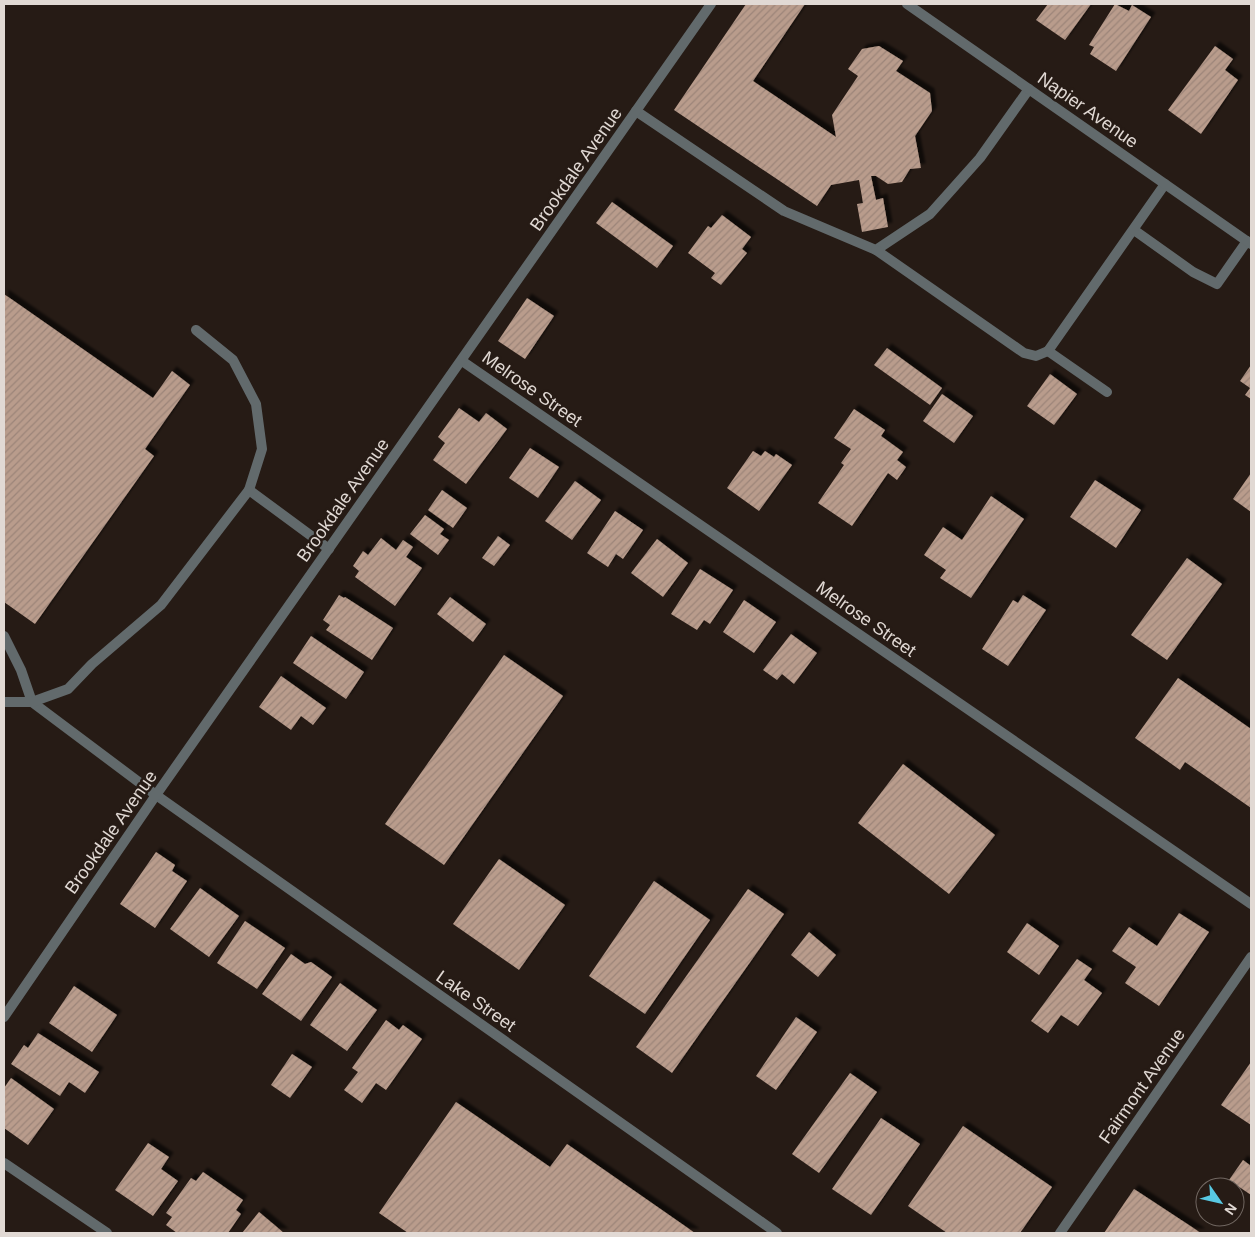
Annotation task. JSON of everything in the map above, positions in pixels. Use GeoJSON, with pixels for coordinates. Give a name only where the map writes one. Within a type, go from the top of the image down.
{"type":"FeatureCollection","features":[{"type":"Feature","properties":{"kind":"street","name":"Brookdale Avenue"},"geometry":{"type":"LineString","coordinates":[[4,1016],[156,795],[711,4]]}},
{"type":"Feature","properties":{"kind":"street","name":"Napier Avenue"},"geometry":{"type":"LineString","coordinates":[[907,4],[1249,242]]}},
{"type":"Feature","properties":{"kind":"street"},"geometry":{"type":"LineString","coordinates":[[876,250],[930,214],[980,158],[1029,89]]}},
{"type":"Feature","properties":{"kind":"street"},"geometry":{"type":"LineString","coordinates":[[636,111],[784,211],[876,250],[1024,353],[1036,356],[1048,351],[1165,184]]}},
{"type":"Feature","properties":{"kind":"street"},"geometry":{"type":"LineString","coordinates":[[1134,230],[1193,272],[1217,284],[1249,242]]}},
{"type":"Feature","properties":{"kind":"street"},"geometry":{"type":"LineString","coordinates":[[4,702],[32,702],[68,689],[92,664],[160,605],[249,490],[262,449],[256,404],[233,360],[196,330]]}},
{"type":"Feature","properties":{"kind":"street"},"geometry":{"type":"LineString","coordinates":[[1048,351],[1107,392]]}},
{"type":"Feature","properties":{"kind":"street","name":"Melrose Street"},"geometry":{"type":"LineString","coordinates":[[462,360],[1251,904]]}},
{"type":"Feature","properties":{"kind":"street"},"geometry":{"type":"LineString","coordinates":[[249,490],[329,549]]}},
{"type":"Feature","properties":{"kind":"street"},"geometry":{"type":"LineString","coordinates":[[4,636],[21,670],[32,702]]}},
{"type":"Feature","properties":{"kind":"street","name":"Lake Street"},"geometry":{"type":"LineString","coordinates":[[32,702],[156,795],[777,1233]]}},
{"type":"Feature","properties":{"kind":"street","name":"Fairmont Avenue"},"geometry":{"type":"LineString","coordinates":[[1060,1233],[1251,957]]}},
{"type":"Feature","properties":{"kind":"street"},"geometry":{"type":"LineString","coordinates":[[4,1163],[107,1233]]}},
{"type":"Feature","properties":{"kind":"building"},"geometry":{"type":"Polygon","coordinates":[[[746,4],[805,4],[753,81],[836,137],[832,115],[858,76],[848,69],[862,49],[879,46],[903,61],[896,71],[930,93],[932,111],[915,136],[921,168],[910,169],[902,182],[888,184],[876,176],[871,176],[876,200],[883,198],[888,227],[862,232],[857,204],[863,203],[859,180],[831,185],[817,206],[674,110],[746,4]]]}},
{"type":"Feature","properties":{"kind":"building"},"geometry":{"type":"Polygon","coordinates":[[[1048,4],[1091,4],[1065,40],[1036,20],[1048,4]]]}},
{"type":"Feature","properties":{"kind":"building"},"geometry":{"type":"Polygon","coordinates":[[[1115,4],[1129,11],[1132,5],[1151,17],[1116,71],[1090,54],[1094,47],[1089,45],[1115,4]]]}},
{"type":"Feature","properties":{"kind":"building"},"geometry":{"type":"Polygon","coordinates":[[[1215,46],[1233,59],[1225,70],[1238,80],[1201,134],[1168,110],[1215,46]]]}},
{"type":"Feature","properties":{"kind":"building"},"geometry":{"type":"Polygon","coordinates":[[[612,202],[673,246],[657,268],[596,223],[612,202]]]}},
{"type":"Feature","properties":{"kind":"building"},"geometry":{"type":"Polygon","coordinates":[[[722,215],[751,237],[742,249],[747,253],[721,285],[711,278],[715,273],[688,253],[708,226],[711,228],[722,215]]]}},
{"type":"Feature","properties":{"kind":"building"},"geometry":{"type":"Polygon","coordinates":[[[4,294],[153,398],[172,371],[190,385],[145,449],[154,456],[35,624],[4,602],[4,294]]]}},
{"type":"Feature","properties":{"kind":"building"},"geometry":{"type":"Polygon","coordinates":[[[527,298],[554,316],[525,359],[498,341],[527,298]]]}},
{"type":"Feature","properties":{"kind":"building"},"geometry":{"type":"Polygon","coordinates":[[[887,348],[942,388],[930,405],[874,365],[887,348]]]}},
{"type":"Feature","properties":{"kind":"building"},"geometry":{"type":"Polygon","coordinates":[[[1251,365],[1251,399],[1245,395],[1250,388],[1240,381],[1251,365]]]}},
{"type":"Feature","properties":{"kind":"building"},"geometry":{"type":"Polygon","coordinates":[[[1050,374],[1077,394],[1054,425],[1027,406],[1050,374]]]}},
{"type":"Feature","properties":{"kind":"building"},"geometry":{"type":"Polygon","coordinates":[[[942,394],[973,416],[954,443],[923,421],[942,394]]]}},
{"type":"Feature","properties":{"kind":"building"},"geometry":{"type":"Polygon","coordinates":[[[459,408],[479,422],[486,413],[507,429],[466,484],[433,460],[445,443],[438,437],[459,408]]]}},
{"type":"Feature","properties":{"kind":"building"},"geometry":{"type":"Polygon","coordinates":[[[854,409],[885,430],[881,436],[903,452],[897,460],[906,467],[897,480],[888,473],[852,526],[818,503],[844,465],[841,463],[851,449],[834,438],[854,409]]]}},
{"type":"Feature","properties":{"kind":"building"},"geometry":{"type":"Polygon","coordinates":[[[530,448],[559,467],[538,498],[509,478],[530,448]]]}},
{"type":"Feature","properties":{"kind":"building"},"geometry":{"type":"Polygon","coordinates":[[[753,451],[761,456],[765,451],[774,457],[776,454],[792,465],[759,511],[727,488],[753,451]]]}},
{"type":"Feature","properties":{"kind":"building"},"geometry":{"type":"Polygon","coordinates":[[[1251,473],[1251,512],[1233,499],[1251,473]]]}},
{"type":"Feature","properties":{"kind":"building"},"geometry":{"type":"Polygon","coordinates":[[[1095,480],[1141,510],[1116,548],[1070,517],[1095,480]]]}},
{"type":"Feature","properties":{"kind":"building"},"geometry":{"type":"Polygon","coordinates":[[[575,481],[601,500],[572,540],[545,521],[575,481]]]}},
{"type":"Feature","properties":{"kind":"building"},"geometry":{"type":"Polygon","coordinates":[[[442,490],[467,508],[453,528],[428,510],[442,490]]]}},
{"type":"Feature","properties":{"kind":"building"},"geometry":{"type":"Polygon","coordinates":[[[991,496],[1024,519],[971,598],[940,578],[946,570],[924,555],[943,527],[962,540],[991,496]]]}},
{"type":"Feature","properties":{"kind":"building"},"geometry":{"type":"Polygon","coordinates":[[[615,511],[643,530],[623,559],[616,554],[608,567],[587,553],[615,511]]]}},
{"type":"Feature","properties":{"kind":"building"},"geometry":{"type":"Polygon","coordinates":[[[425,515],[444,529],[440,534],[449,540],[438,555],[410,534],[425,515]]]}},
{"type":"Feature","properties":{"kind":"building"},"geometry":{"type":"Polygon","coordinates":[[[498,536],[510,545],[494,566],[482,558],[498,536]]]}},
{"type":"Feature","properties":{"kind":"building"},"geometry":{"type":"Polygon","coordinates":[[[381,538],[396,550],[403,540],[413,547],[406,557],[422,568],[395,606],[355,577],[359,571],[353,566],[363,551],[368,555],[381,538]]]}},
{"type":"Feature","properties":{"kind":"building"},"geometry":{"type":"Polygon","coordinates":[[[657,539],[688,563],[663,597],[631,573],[657,539]]]}},
{"type":"Feature","properties":{"kind":"building"},"geometry":{"type":"Polygon","coordinates":[[[1187,558],[1222,584],[1167,660],[1131,635],[1187,558]]]}},
{"type":"Feature","properties":{"kind":"building"},"geometry":{"type":"Polygon","coordinates":[[[700,569],[733,590],[710,624],[704,620],[697,630],[671,614],[700,569]]]}},
{"type":"Feature","properties":{"kind":"building"},"geometry":{"type":"Polygon","coordinates":[[[339,595],[393,628],[372,660],[326,630],[330,625],[323,620],[339,595]]]}},
{"type":"Feature","properties":{"kind":"building"},"geometry":{"type":"Polygon","coordinates":[[[1023,595],[1046,610],[1008,666],[982,649],[1013,600],[1018,603],[1023,595]]]}},
{"type":"Feature","properties":{"kind":"building"},"geometry":{"type":"Polygon","coordinates":[[[450,597],[486,624],[473,642],[437,614],[450,597]]]}},
{"type":"Feature","properties":{"kind":"building"},"geometry":{"type":"Polygon","coordinates":[[[744,600],[776,622],[754,653],[723,632],[744,600]]]}},
{"type":"Feature","properties":{"kind":"building"},"geometry":{"type":"Polygon","coordinates":[[[791,634],[817,653],[794,684],[782,674],[777,680],[763,670],[791,634]]]}},
{"type":"Feature","properties":{"kind":"building"},"geometry":{"type":"Polygon","coordinates":[[[311,636],[364,672],[346,699],[293,663],[311,636]]]}},
{"type":"Feature","properties":{"kind":"building"},"geometry":{"type":"Polygon","coordinates":[[[504,655],[563,696],[444,865],[385,824],[504,655]]]}},
{"type":"Feature","properties":{"kind":"building"},"geometry":{"type":"Polygon","coordinates":[[[281,676],[326,708],[313,725],[301,716],[291,730],[259,707],[281,676]]]}},
{"type":"Feature","properties":{"kind":"building"},"geometry":{"type":"Polygon","coordinates":[[[1178,678],[1251,729],[1251,808],[1185,762],[1180,770],[1135,738],[1178,678]]]}},
{"type":"Feature","properties":{"kind":"building"},"geometry":{"type":"Polygon","coordinates":[[[903,764],[995,835],[949,894],[858,823],[903,764]]]}},
{"type":"Feature","properties":{"kind":"building"},"geometry":{"type":"Polygon","coordinates":[[[156,852],[175,865],[172,871],[187,881],[155,928],[120,904],[156,852]]]}},
{"type":"Feature","properties":{"kind":"building"},"geometry":{"type":"Polygon","coordinates":[[[499,859],[565,905],[519,970],[453,924],[499,859]]]}},
{"type":"Feature","properties":{"kind":"building"},"geometry":{"type":"Polygon","coordinates":[[[654,881],[710,920],[645,1014],[589,976],[654,881]]]}},
{"type":"Feature","properties":{"kind":"building"},"geometry":{"type":"Polygon","coordinates":[[[200,888],[239,916],[209,957],[170,929],[200,888]]]}},
{"type":"Feature","properties":{"kind":"building"},"geometry":{"type":"Polygon","coordinates":[[[748,889],[784,914],[672,1073],[636,1047],[748,889]]]}},
{"type":"Feature","properties":{"kind":"building"},"geometry":{"type":"Polygon","coordinates":[[[1179,913],[1209,932],[1159,1006],[1125,983],[1136,967],[1112,951],[1129,927],[1157,946],[1179,913]]]}},
{"type":"Feature","properties":{"kind":"building"},"geometry":{"type":"Polygon","coordinates":[[[245,921],[285,948],[257,989],[217,963],[245,921]]]}},
{"type":"Feature","properties":{"kind":"building"},"geometry":{"type":"Polygon","coordinates":[[[1027,923],[1059,946],[1039,975],[1007,952],[1027,923]]]}},
{"type":"Feature","properties":{"kind":"building"},"geometry":{"type":"Polygon","coordinates":[[[809,932],[836,955],[818,977],[791,955],[809,932]]]}},
{"type":"Feature","properties":{"kind":"building"},"geometry":{"type":"Polygon","coordinates":[[[291,954],[305,964],[311,962],[332,977],[301,1021],[262,994],[291,954]]]}},
{"type":"Feature","properties":{"kind":"building"},"geometry":{"type":"Polygon","coordinates":[[[1077,959],[1092,969],[1084,980],[1102,993],[1078,1026],[1061,1015],[1048,1033],[1031,1021],[1077,959]]]}},
{"type":"Feature","properties":{"kind":"building"},"geometry":{"type":"Polygon","coordinates":[[[340,983],[377,1010],[347,1051],[310,1025],[340,983]]]}},
{"type":"Feature","properties":{"kind":"building"},"geometry":{"type":"Polygon","coordinates":[[[74,986],[117,1015],[92,1052],[49,1023],[74,986]]]}},
{"type":"Feature","properties":{"kind":"building"},"geometry":{"type":"Polygon","coordinates":[[[796,1017],[817,1032],[776,1090],[756,1076],[796,1017]]]}},
{"type":"Feature","properties":{"kind":"building"},"geometry":{"type":"Polygon","coordinates":[[[386,1020],[399,1030],[403,1025],[422,1039],[386,1090],[376,1083],[362,1103],[344,1090],[358,1072],[352,1068],[386,1020]]]}},
{"type":"Feature","properties":{"kind":"building"},"geometry":{"type":"Polygon","coordinates":[[[38,1033],[99,1072],[85,1093],[69,1082],[60,1096],[11,1064],[24,1045],[28,1048],[38,1033]]]}},
{"type":"Feature","properties":{"kind":"building"},"geometry":{"type":"Polygon","coordinates":[[[292,1054],[312,1067],[290,1098],[271,1085],[292,1054]]]}},
{"type":"Feature","properties":{"kind":"building"},"geometry":{"type":"Polygon","coordinates":[[[1251,1062],[1251,1125],[1221,1105],[1251,1062]]]}},
{"type":"Feature","properties":{"kind":"building"},"geometry":{"type":"Polygon","coordinates":[[[850,1073],[877,1092],[819,1173],[792,1154],[850,1073]]]}},
{"type":"Feature","properties":{"kind":"building"},"geometry":{"type":"Polygon","coordinates":[[[11,1078],[54,1109],[28,1145],[4,1128],[4,1088],[11,1078]]]}},
{"type":"Feature","properties":{"kind":"building"},"geometry":{"type":"Polygon","coordinates":[[[456,1102],[550,1167],[567,1144],[695,1233],[408,1233],[379,1213],[456,1102]]]}},
{"type":"Feature","properties":{"kind":"building"},"geometry":{"type":"Polygon","coordinates":[[[881,1118],[920,1144],[871,1215],[832,1189],[881,1118]]]}},
{"type":"Feature","properties":{"kind":"building"},"geometry":{"type":"Polygon","coordinates":[[[963,1126],[1052,1187],[1020,1233],[947,1233],[908,1206],[963,1126]]]}},
{"type":"Feature","properties":{"kind":"building"},"geometry":{"type":"Polygon","coordinates":[[[148,1143],[169,1157],[161,1169],[178,1181],[153,1216],[115,1190],[148,1143]]]}},
{"type":"Feature","properties":{"kind":"building"},"geometry":{"type":"Polygon","coordinates":[[[1243,1160],[1251,1166],[1251,1195],[1245,1191],[1245,1177],[1231,1177],[1243,1160]]]}},
{"type":"Feature","properties":{"kind":"building"},"geometry":{"type":"Polygon","coordinates":[[[203,1172],[243,1200],[236,1210],[241,1214],[228,1233],[177,1233],[166,1225],[172,1217],[166,1213],[191,1178],[196,1181],[203,1172]]]}},
{"type":"Feature","properties":{"kind":"building"},"geometry":{"type":"Polygon","coordinates":[[[1134,1189],[1201,1233],[1104,1233],[1134,1189]]]}},
{"type":"Feature","properties":{"kind":"building"},"geometry":{"type":"Polygon","coordinates":[[[259,1212],[284,1233],[242,1233],[259,1212]]]}}]}
